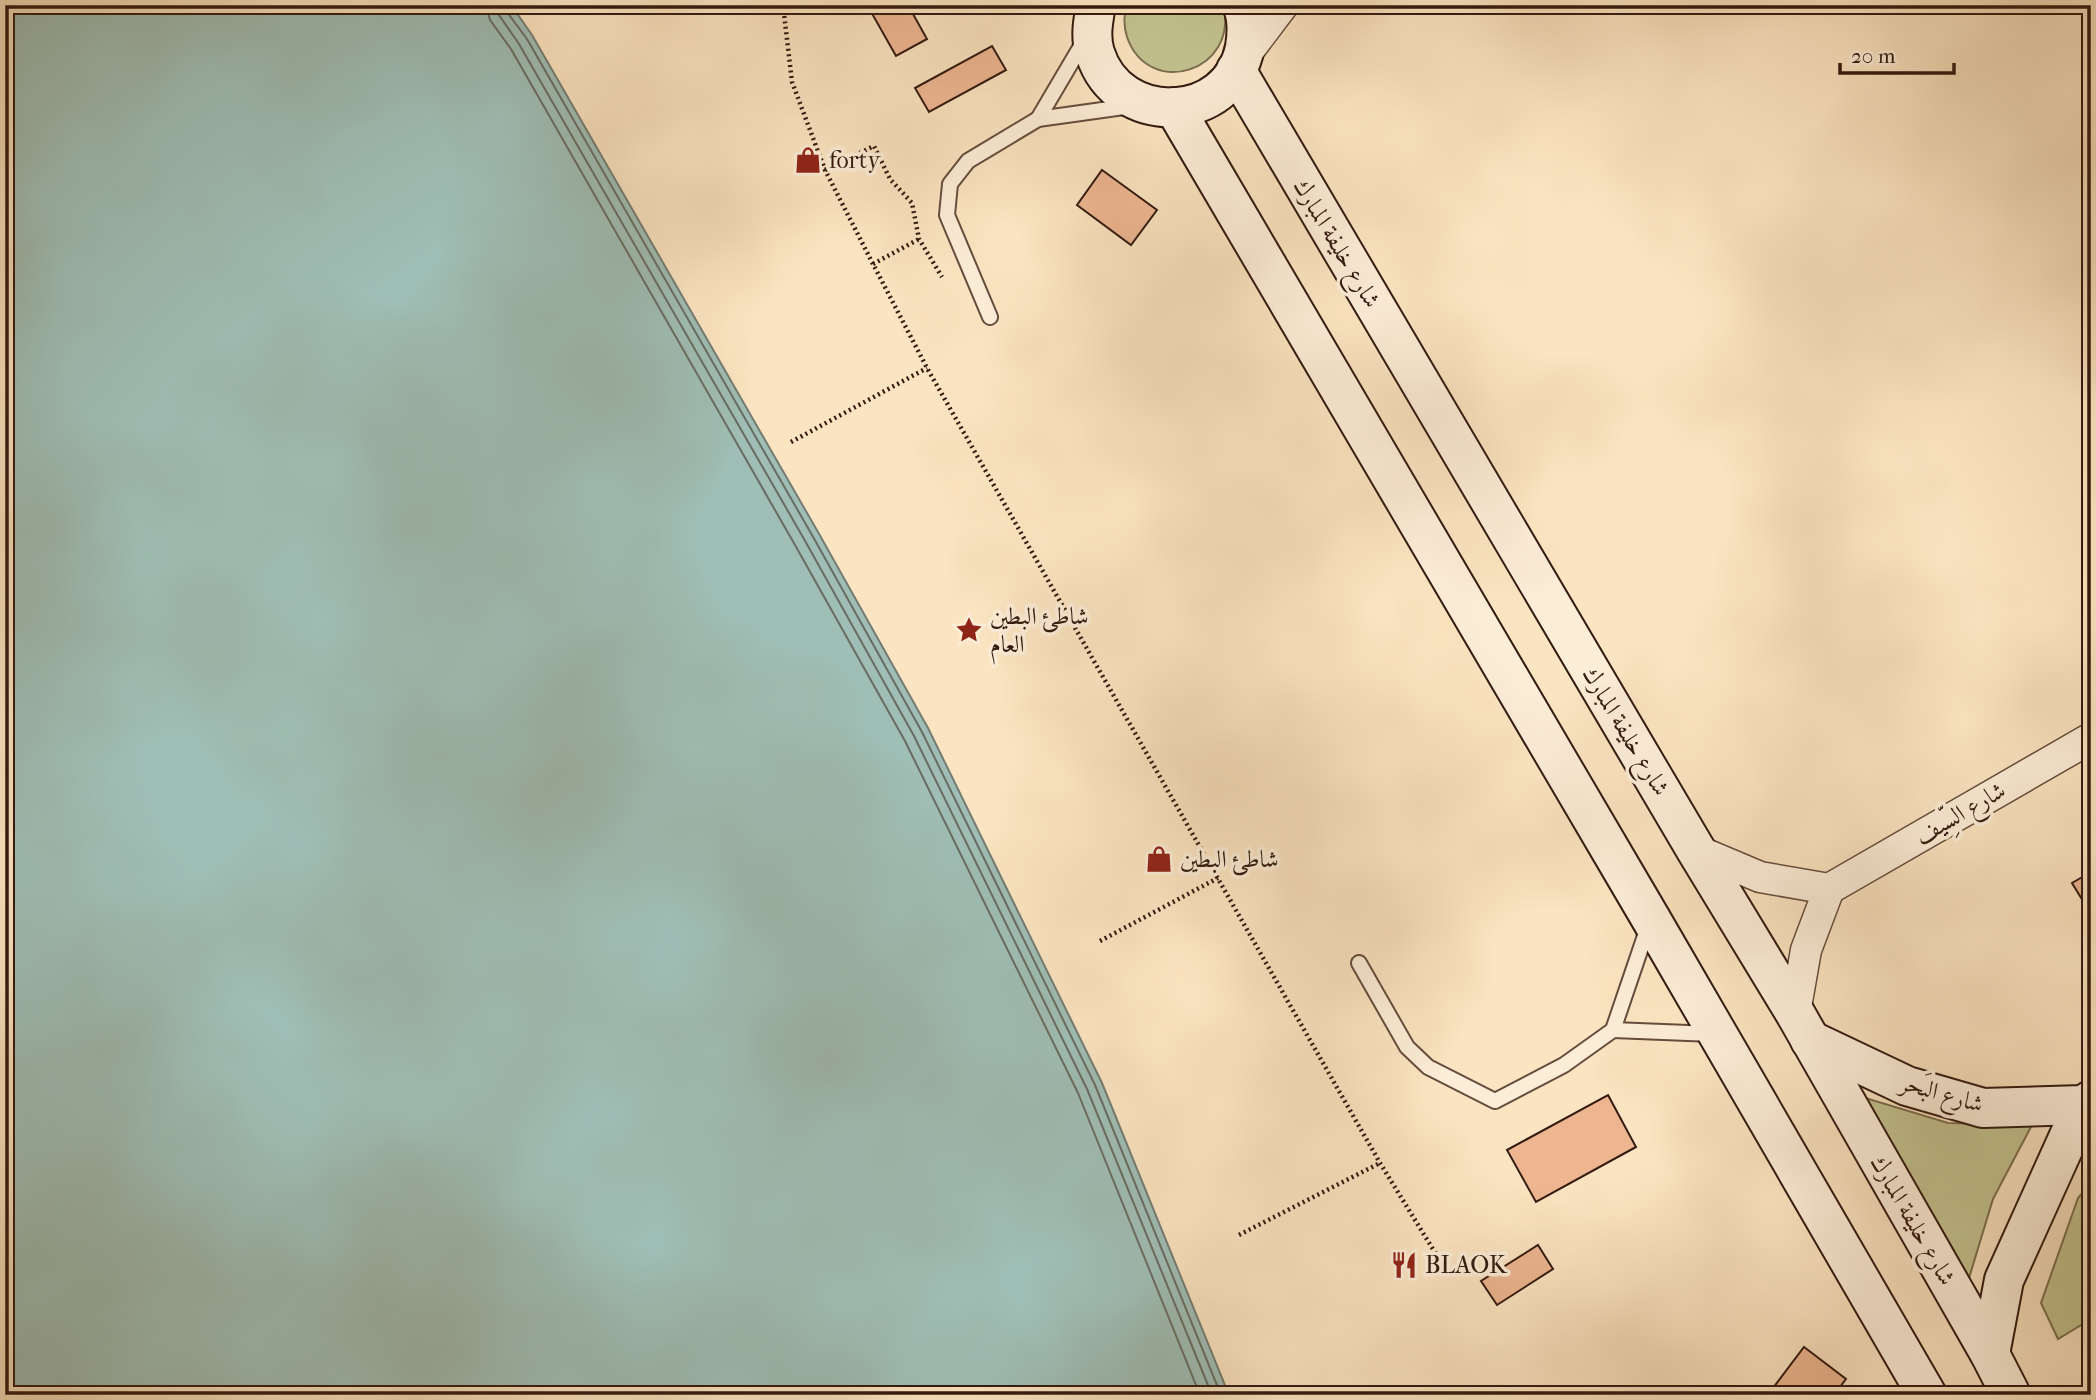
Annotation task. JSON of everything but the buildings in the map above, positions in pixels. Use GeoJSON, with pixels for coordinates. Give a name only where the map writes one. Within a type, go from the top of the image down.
{"type":"FeatureCollection","features":[{"type":"Feature","properties":{"kind":"street"},"geometry":{"type":"LineString","coordinates":[[1239,64],[1247,35],[1242,5]]}},
{"type":"Feature","properties":{"kind":"street"},"geometry":{"type":"LineString","coordinates":[[1094,17],[1095,52],[1105,74],[1122,92],[1158,106],[1191,106],[1213,95],[1231,79],[1283,5]]}},
{"type":"Feature","properties":{"kind":"street","name":"شارع خليفة المبارك"},"geometry":{"type":"LineString","coordinates":[[1239,64],[1696,850],[1802,1026],[2011,1395]]}},
{"type":"Feature","properties":{"kind":"street"},"geometry":{"type":"LineString","coordinates":[[1158,106],[1651,919],[1927,1395]]}},
{"type":"Feature","properties":{"kind":"street","name":"شارع السِّيف"},"geometry":{"type":"LineString","coordinates":[[1829,889],[2091,738]]}},
{"type":"Feature","properties":{"kind":"street"},"geometry":{"type":"LineString","coordinates":[[1696,850],[1760,877],[1829,889],[1806,950],[1802,1026]]}},
{"type":"Feature","properties":{"kind":"street","name":"شارع البَحر"},"geometry":{"type":"LineString","coordinates":[[1802,1026],[1907,1086],[1983,1108],[2087,1102],[2004,1280],[1990,1354]]}},
{"type":"Feature","properties":{"kind":"lane"},"geometry":{"type":"LineString","coordinates":[[1038,119],[1094,17]]}},
{"type":"Feature","properties":{"kind":"lane"},"geometry":{"type":"LineString","coordinates":[[990,317],[947,215],[950,184],[968,161],[1038,119],[1158,106]]}},
{"type":"Feature","properties":{"kind":"lane"},"geometry":{"type":"LineString","coordinates":[[1359,962],[1407,1047],[1428,1068],[1495,1101],[1564,1065],[1613,1030],[1651,919]]}},
{"type":"Feature","properties":{"kind":"lane"},"geometry":{"type":"LineString","coordinates":[[1613,1030],[1717,1034]]}},
{"type":"Feature","properties":{"kind":"path"},"geometry":{"type":"LineString","coordinates":[[783,5],[792,82],[825,170],[927,368],[1380,1163],[1439,1259]]}},
{"type":"Feature","properties":{"kind":"path"},"geometry":{"type":"LineString","coordinates":[[825,170],[874,146],[890,179],[912,203],[919,239],[944,280]]}},
{"type":"Feature","properties":{"kind":"path"},"geometry":{"type":"LineString","coordinates":[[873,264],[919,239]]}},
{"type":"Feature","properties":{"kind":"path"},"geometry":{"type":"LineString","coordinates":[[791,442],[927,368]]}},
{"type":"Feature","properties":{"kind":"path"},"geometry":{"type":"LineString","coordinates":[[1100,941],[1217,877]]}},
{"type":"Feature","properties":{"kind":"path"},"geometry":{"type":"LineString","coordinates":[[1239,1235],[1380,1163]]}},
{"type":"Feature","properties":{"kind":"green space"},"geometry":{"type":"Polygon","coordinates":[[[1127,5],[1223,5],[1225,28],[1218,47],[1206,61],[1190,69],[1172,72],[1154,68],[1138,56],[1127,37],[1124,21],[1127,5]]]}},
{"type":"Feature","properties":{"kind":"green space"},"geometry":{"type":"Polygon","coordinates":[[[1852,1094],[1948,1123],[2032,1125],[1993,1199],[1966,1288],[1852,1094]]]}},
{"type":"Feature","properties":{"kind":"green space"},"geometry":{"type":"Polygon","coordinates":[[[2091,1183],[2091,1319],[2058,1339],[2041,1303],[2078,1198],[2091,1183]]]}},
{"type":"Feature","properties":{"kind":"water"},"geometry":{"type":"Polygon","coordinates":[[[5,5],[511,5],[532,35],[928,728],[1102,1083],[1229,1395],[5,1395],[5,5]]]}},
{"type":"Feature","properties":{"kind":"place","name":"forty"},"geometry":{"type":"Point","coordinates":[808,160]}},
{"type":"Feature","properties":{"kind":"place","name":"شاطئ البطين العام"},"geometry":{"type":"Point","coordinates":[969,630]}},
{"type":"Feature","properties":{"kind":"place","name":"شاطئ البطين"},"geometry":{"type":"Point","coordinates":[1159,859]}},
{"type":"Feature","properties":{"kind":"place","name":"BLAOK"},"geometry":{"type":"Point","coordinates":[1404,1265]}}]}
